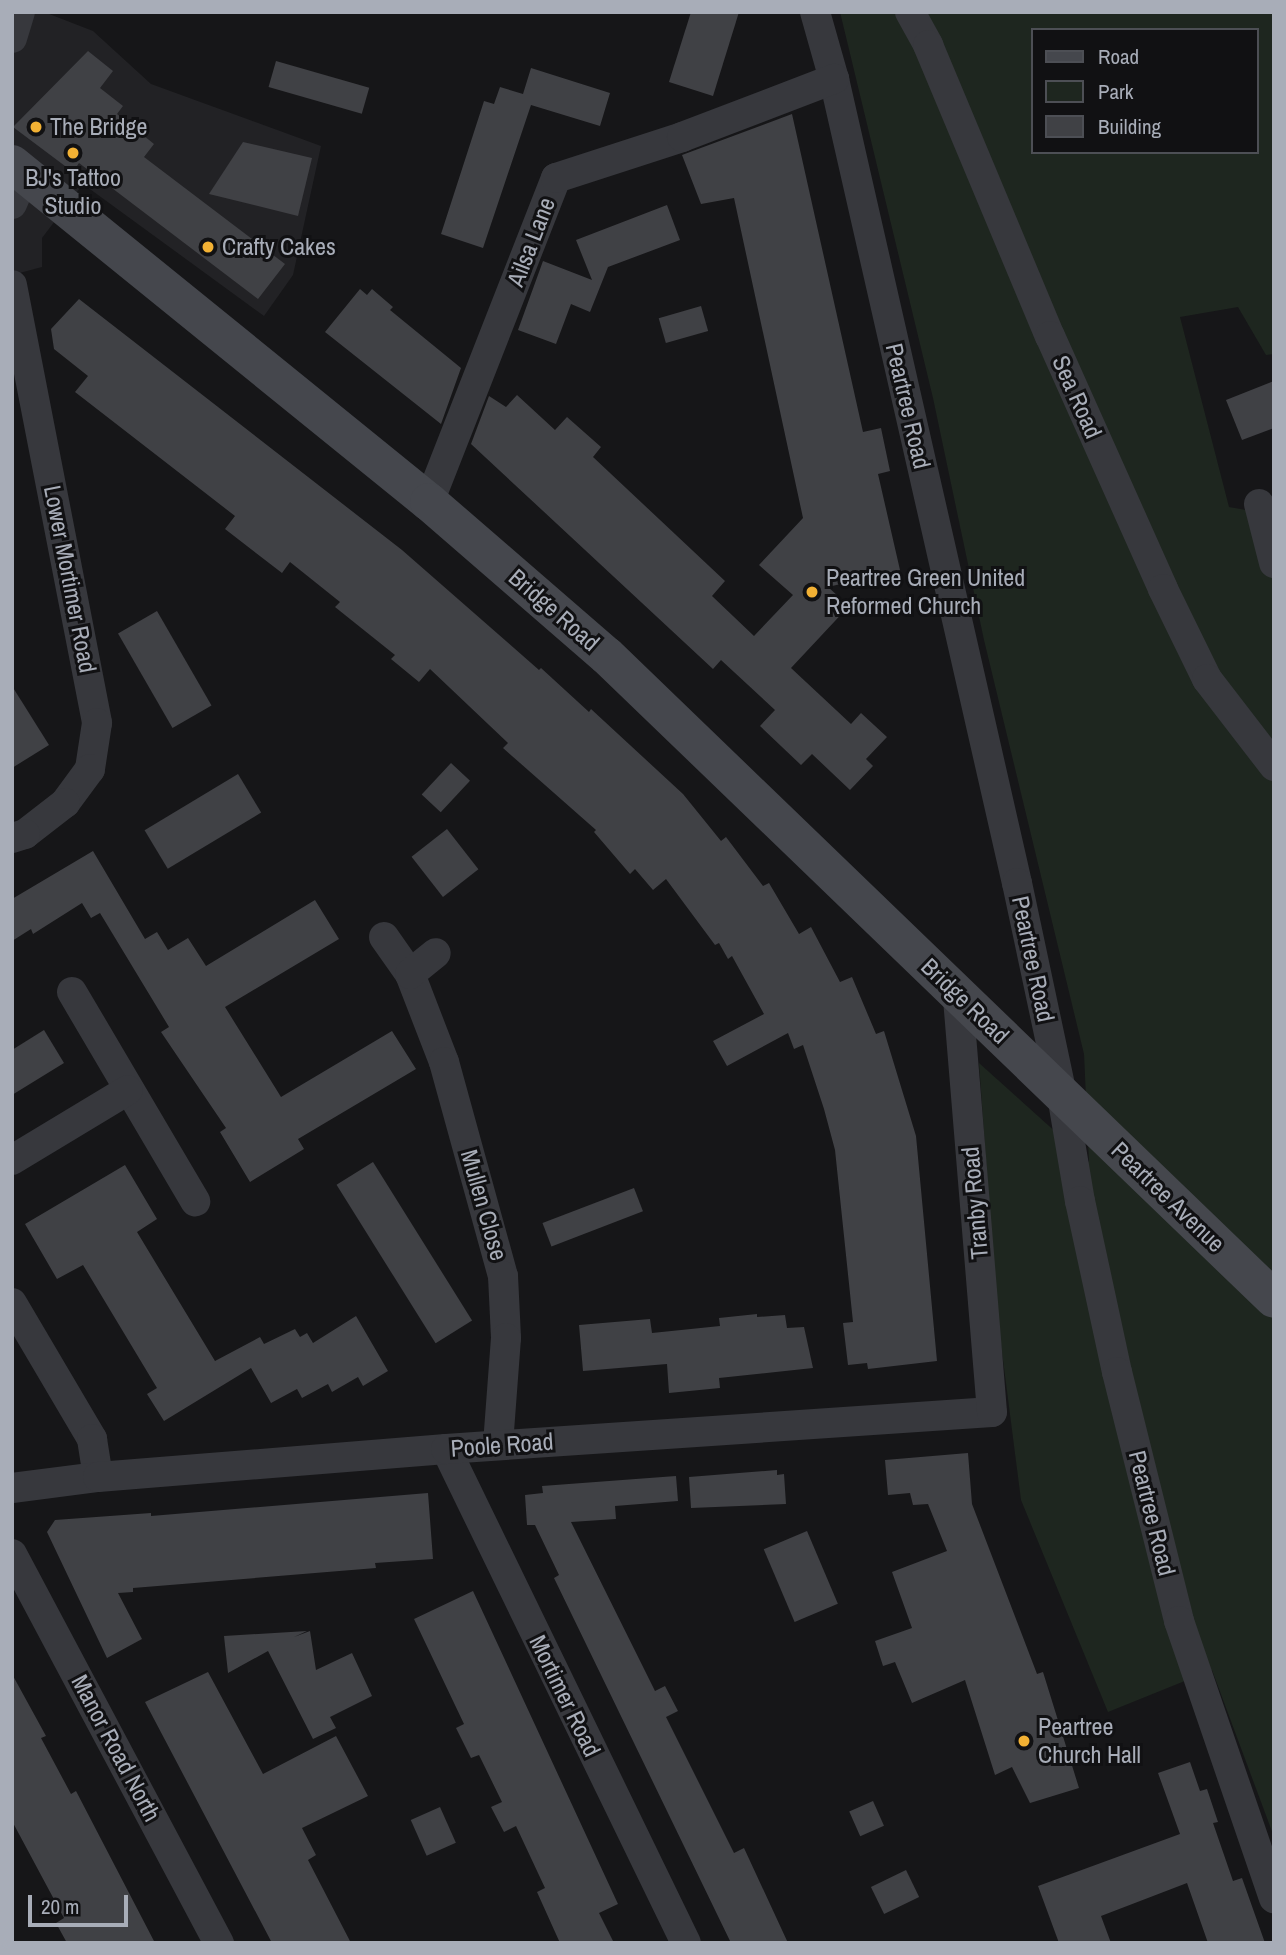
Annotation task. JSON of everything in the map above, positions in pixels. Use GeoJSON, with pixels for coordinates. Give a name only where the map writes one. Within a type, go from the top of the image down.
{"type":"FeatureCollection","features":[{"type":"Feature","properties":{"kind":"street"},"geometry":{"type":"LineString","coordinates":[[12,37],[20,12]]}},
{"type":"Feature","properties":{"kind":"street","name":"Peartree Road"},"geometry":{"type":"LineString","coordinates":[[815,12],[834,79],[1062,1095],[1080,1201],[1117,1372],[1179,1621],[1210,1720],[1274,1898]]}},
{"type":"Feature","properties":{"kind":"street","name":"Sea Road"},"geometry":{"type":"LineString","coordinates":[[910,12],[928,45],[1050,336],[1168,600],[1207,679],[1274,766]]}},
{"type":"Feature","properties":{"kind":"street","name":"Ailsa Lane"},"geometry":{"type":"LineString","coordinates":[[429,502],[556,178],[682,138],[834,79]]}},
{"type":"Feature","properties":{"kind":"street","name":"Bridge Road"},"geometry":{"type":"LineString","coordinates":[[17,181],[429,502],[607,656],[1062,1095]]}},
{"type":"Feature","properties":{"kind":"street","name":"Lower Mortimer Road"},"geometry":{"type":"LineString","coordinates":[[12,285],[97,723],[90,769],[65,803],[25,834],[12,838]]}},
{"type":"Feature","properties":{"kind":"street"},"geometry":{"type":"LineString","coordinates":[[1259,504],[1274,563]]}},
{"type":"Feature","properties":{"kind":"street","name":"Mullen Close"},"geometry":{"type":"LineString","coordinates":[[384,937],[410,974],[444,1062],[503,1276],[506,1338],[498,1445]]}},
{"type":"Feature","properties":{"kind":"street"},"geometry":{"type":"LineString","coordinates":[[410,974],[436,953]]}},
{"type":"Feature","properties":{"kind":"street"},"geometry":{"type":"LineString","coordinates":[[72,992],[195,1201]]}},
{"type":"Feature","properties":{"kind":"street","name":"Tranby Road"},"geometry":{"type":"LineString","coordinates":[[958,994],[992,1412]]}},
{"type":"Feature","properties":{"kind":"street"},"geometry":{"type":"LineString","coordinates":[[12,1160],[128,1090]]}},
{"type":"Feature","properties":{"kind":"street","name":"Peartree Avenue"},"geometry":{"type":"LineString","coordinates":[[1062,1095],[1274,1298]]}},
{"type":"Feature","properties":{"kind":"street"},"geometry":{"type":"LineString","coordinates":[[12,1303],[92,1439],[99,1477]]}},
{"type":"Feature","properties":{"kind":"street","name":"Poole Road"},"geometry":{"type":"LineString","coordinates":[[12,1489],[99,1477],[446,1449],[992,1412]]}},
{"type":"Feature","properties":{"kind":"street","name":"Mortimer Road"},"geometry":{"type":"LineString","coordinates":[[446,1449],[686,1943]]}},
{"type":"Feature","properties":{"kind":"street","name":"Manor Road North"},"geometry":{"type":"LineString","coordinates":[[12,1554],[219,1943]]}},
{"type":"Feature","properties":{"kind":"shaded area"},"geometry":{"type":"Polygon","coordinates":[[[12,12],[44,12],[93,31],[151,84],[321,146],[293,275],[264,316],[83,184],[42,238],[42,267],[12,275],[12,12]]]}},
{"type":"Feature","properties":{"kind":"green space"},"geometry":{"type":"Polygon","coordinates":[[[840,12],[1274,12],[1274,354],[1266,355],[1238,307],[1180,317],[1229,507],[1274,515],[1274,1837],[1212,1670],[1108,1712],[1021,1500],[997,1313],[979,1063],[1089,1162],[1084,1054],[984,640],[933,398],[840,12]]]}},
{"type":"Feature","properties":{"kind":"building"},"geometry":{"type":"Polygon","coordinates":[[[691,12],[739,12],[713,96],[669,82],[691,12]]]}},
{"type":"Feature","properties":{"kind":"building"},"geometry":{"type":"Polygon","coordinates":[[[88,51],[113,71],[100,88],[123,106],[117,114],[154,144],[144,157],[285,264],[258,299],[79,163],[73,172],[13,127],[88,51]]]}},
{"type":"Feature","properties":{"kind":"building"},"geometry":{"type":"Polygon","coordinates":[[[276,61],[369,88],[362,114],[269,87],[276,61]]]}},
{"type":"Feature","properties":{"kind":"building"},"geometry":{"type":"Polygon","coordinates":[[[531,68],[610,93],[600,126],[531,105],[483,248],[441,234],[484,101],[494,104],[500,87],[523,94],[531,68]]]}},
{"type":"Feature","properties":{"kind":"building"},"geometry":{"type":"Polygon","coordinates":[[[792,114],[863,432],[881,428],[890,471],[878,474],[900,570],[828,587],[849,606],[791,668],[851,724],[861,713],[887,737],[866,759],[873,766],[850,790],[812,754],[801,765],[760,726],[775,710],[721,660],[713,669],[471,444],[489,396],[506,407],[517,395],[555,430],[567,417],[601,447],[593,457],[725,581],[712,596],[754,636],[793,595],[759,565],[803,518],[734,198],[701,204],[682,155],[792,114]]]}},
{"type":"Feature","properties":{"kind":"building"},"geometry":{"type":"Polygon","coordinates":[[[243,142],[312,158],[298,216],[209,194],[243,142]]]}},
{"type":"Feature","properties":{"kind":"building"},"geometry":{"type":"Polygon","coordinates":[[[667,205],[680,240],[608,267],[590,312],[571,304],[556,344],[518,330],[543,261],[592,280],[576,240],[667,205]]]}},
{"type":"Feature","properties":{"kind":"building"},"geometry":{"type":"Polygon","coordinates":[[[360,289],[367,295],[372,289],[393,307],[390,310],[461,368],[441,424],[325,332],[360,289]]]}},
{"type":"Feature","properties":{"kind":"building"},"geometry":{"type":"Polygon","coordinates":[[[79,299],[402,550],[539,670],[541,668],[589,712],[591,709],[683,794],[721,841],[726,837],[763,886],[769,883],[799,934],[811,927],[840,982],[852,977],[876,1034],[884,1031],[916,1136],[937,1361],[868,1369],[867,1363],[848,1365],[843,1323],[853,1322],[835,1150],[824,1109],[803,1045],[794,1049],[788,1033],[727,1066],[713,1041],[764,1014],[732,956],[728,959],[719,943],[715,945],[666,879],[653,890],[635,869],[630,874],[594,832],[596,830],[503,748],[508,743],[430,669],[419,682],[391,659],[395,655],[335,607],[340,602],[290,562],[282,573],[225,529],[235,516],[75,392],[88,376],[54,349],[51,329],[79,299]]]}},
{"type":"Feature","properties":{"kind":"building"},"geometry":{"type":"Polygon","coordinates":[[[701,306],[708,331],[666,343],[659,318],[701,306]]]}},
{"type":"Feature","properties":{"kind":"building"},"geometry":{"type":"Polygon","coordinates":[[[1274,381],[1274,428],[1242,440],[1226,400],[1274,381]]]}},
{"type":"Feature","properties":{"kind":"building"},"geometry":{"type":"Polygon","coordinates":[[[157,611],[212,705],[173,728],[118,634],[157,611]]]}},
{"type":"Feature","properties":{"kind":"building"},"geometry":{"type":"Polygon","coordinates":[[[12,686],[49,745],[12,768],[12,686]]]}},
{"type":"Feature","properties":{"kind":"building"},"geometry":{"type":"Polygon","coordinates":[[[451,763],[470,781],[441,812],[422,794],[451,763]]]}},
{"type":"Feature","properties":{"kind":"building"},"geometry":{"type":"Polygon","coordinates":[[[238,774],[261,813],[168,869],[145,830],[238,774]]]}},
{"type":"Feature","properties":{"kind":"building"},"geometry":{"type":"Polygon","coordinates":[[[447,829],[478,869],[443,897],[412,857],[447,829]]]}},
{"type":"Feature","properties":{"kind":"building"},"geometry":{"type":"Polygon","coordinates":[[[93,851],[145,939],[157,932],[168,950],[188,938],[206,966],[315,900],[339,939],[225,1007],[281,1097],[392,1031],[416,1069],[298,1139],[304,1149],[250,1182],[220,1132],[226,1128],[161,1032],[169,1027],[100,913],[91,918],[82,903],[33,934],[31,929],[12,941],[12,899],[93,851]]]}},
{"type":"Feature","properties":{"kind":"building"},"geometry":{"type":"Polygon","coordinates":[[[44,1030],[64,1063],[12,1095],[12,1050],[44,1030]]]}},
{"type":"Feature","properties":{"kind":"building"},"geometry":{"type":"Polygon","coordinates":[[[373,1162],[472,1321],[436,1343],[337,1185],[373,1162]]]}},
{"type":"Feature","properties":{"kind":"building"},"geometry":{"type":"Polygon","coordinates":[[[125,1165],[157,1219],[137,1232],[215,1361],[260,1337],[264,1344],[295,1329],[300,1337],[307,1333],[313,1343],[356,1316],[388,1371],[363,1386],[358,1377],[332,1392],[328,1384],[302,1398],[297,1389],[271,1403],[251,1368],[164,1421],[147,1394],[157,1388],[83,1265],[57,1279],[25,1224],[125,1165]]]}},
{"type":"Feature","properties":{"kind":"building"},"geometry":{"type":"Polygon","coordinates":[[[634,1188],[643,1211],[551,1246],[543,1223],[634,1188]]]}},
{"type":"Feature","properties":{"kind":"building"},"geometry":{"type":"Polygon","coordinates":[[[757,1314],[757,1317],[785,1315],[787,1328],[804,1327],[813,1368],[719,1378],[720,1388],[669,1393],[667,1364],[583,1371],[579,1325],[650,1319],[652,1333],[720,1326],[719,1318],[757,1314]]]}},
{"type":"Feature","properties":{"kind":"building"},"geometry":{"type":"Polygon","coordinates":[[[968,1453],[972,1504],[1037,1674],[1043,1672],[1079,1788],[1030,1803],[1012,1767],[995,1775],[965,1680],[912,1703],[895,1662],[883,1666],[875,1641],[912,1628],[892,1572],[947,1551],[928,1504],[913,1505],[910,1493],[888,1495],[885,1460],[968,1453]]]}},
{"type":"Feature","properties":{"kind":"building"},"geometry":{"type":"Polygon","coordinates":[[[777,1470],[777,1475],[784,1474],[786,1504],[691,1508],[689,1477],[777,1470]]]}},
{"type":"Feature","properties":{"kind":"building"},"geometry":{"type":"Polygon","coordinates":[[[676,1476],[678,1501],[615,1506],[616,1519],[571,1522],[655,1691],[665,1686],[678,1711],[666,1717],[734,1853],[744,1848],[788,1943],[731,1943],[554,1578],[559,1575],[535,1525],[527,1525],[525,1495],[543,1493],[542,1486],[676,1476]]]}},
{"type":"Feature","properties":{"kind":"building"},"geometry":{"type":"Polygon","coordinates":[[[428,1493],[433,1559],[375,1563],[376,1568],[133,1588],[133,1592],[118,1593],[142,1639],[107,1658],[47,1532],[55,1520],[151,1513],[151,1516],[428,1493]]]}},
{"type":"Feature","properties":{"kind":"building"},"geometry":{"type":"Polygon","coordinates":[[[807,1531],[838,1604],[795,1622],[764,1549],[807,1531]]]}},
{"type":"Feature","properties":{"kind":"building"},"geometry":{"type":"Polygon","coordinates":[[[473,1591],[618,1904],[599,1913],[614,1943],[560,1943],[537,1892],[545,1888],[516,1826],[504,1832],[491,1807],[502,1802],[479,1755],[471,1758],[456,1728],[464,1724],[414,1619],[473,1591]]]}},
{"type":"Feature","properties":{"kind":"building"},"geometry":{"type":"Polygon","coordinates":[[[307,1631],[294,1637],[310,1631],[316,1670],[352,1653],[372,1696],[330,1717],[336,1728],[313,1739],[268,1651],[228,1673],[224,1636],[307,1631]]]}},
{"type":"Feature","properties":{"kind":"building"},"geometry":{"type":"Polygon","coordinates":[[[208,1672],[263,1774],[336,1736],[368,1796],[302,1828],[316,1855],[308,1860],[351,1943],[272,1943],[145,1702],[208,1672]]]}},
{"type":"Feature","properties":{"kind":"building"},"geometry":{"type":"Polygon","coordinates":[[[12,1674],[46,1736],[41,1738],[71,1794],[76,1791],[155,1943],[67,1943],[56,1923],[64,1918],[12,1821],[12,1674]]]}},
{"type":"Feature","properties":{"kind":"building"},"geometry":{"type":"Polygon","coordinates":[[[1190,1762],[1200,1791],[1207,1789],[1218,1822],[1213,1823],[1233,1881],[1242,1878],[1265,1943],[1208,1943],[1187,1883],[1101,1916],[1111,1943],[1059,1943],[1038,1886],[1180,1834],[1158,1773],[1190,1762]]]}},
{"type":"Feature","properties":{"kind":"building"},"geometry":{"type":"Polygon","coordinates":[[[873,1801],[884,1826],[860,1836],[849,1812],[873,1801]]]}},
{"type":"Feature","properties":{"kind":"building"},"geometry":{"type":"Polygon","coordinates":[[[440,1807],[456,1843],[427,1856],[411,1820],[440,1807]]]}},
{"type":"Feature","properties":{"kind":"building"},"geometry":{"type":"Polygon","coordinates":[[[906,1870],[919,1897],[884,1914],[871,1887],[906,1870]]]}},
{"type":"Feature","properties":{"kind":"place","name":"The Bridge"},"geometry":{"type":"Point","coordinates":[36,127]}},
{"type":"Feature","properties":{"kind":"place","name":"BJ's Tattoo Studio"},"geometry":{"type":"Point","coordinates":[73,153]}},
{"type":"Feature","properties":{"kind":"place","name":"Crafty Cakes"},"geometry":{"type":"Point","coordinates":[208,247]}},
{"type":"Feature","properties":{"kind":"place","name":"Peartree Green United Reformed Church"},"geometry":{"type":"Point","coordinates":[812,592]}},
{"type":"Feature","properties":{"kind":"place","name":"Peartree Church Hall"},"geometry":{"type":"Point","coordinates":[1024,1741]}}]}
